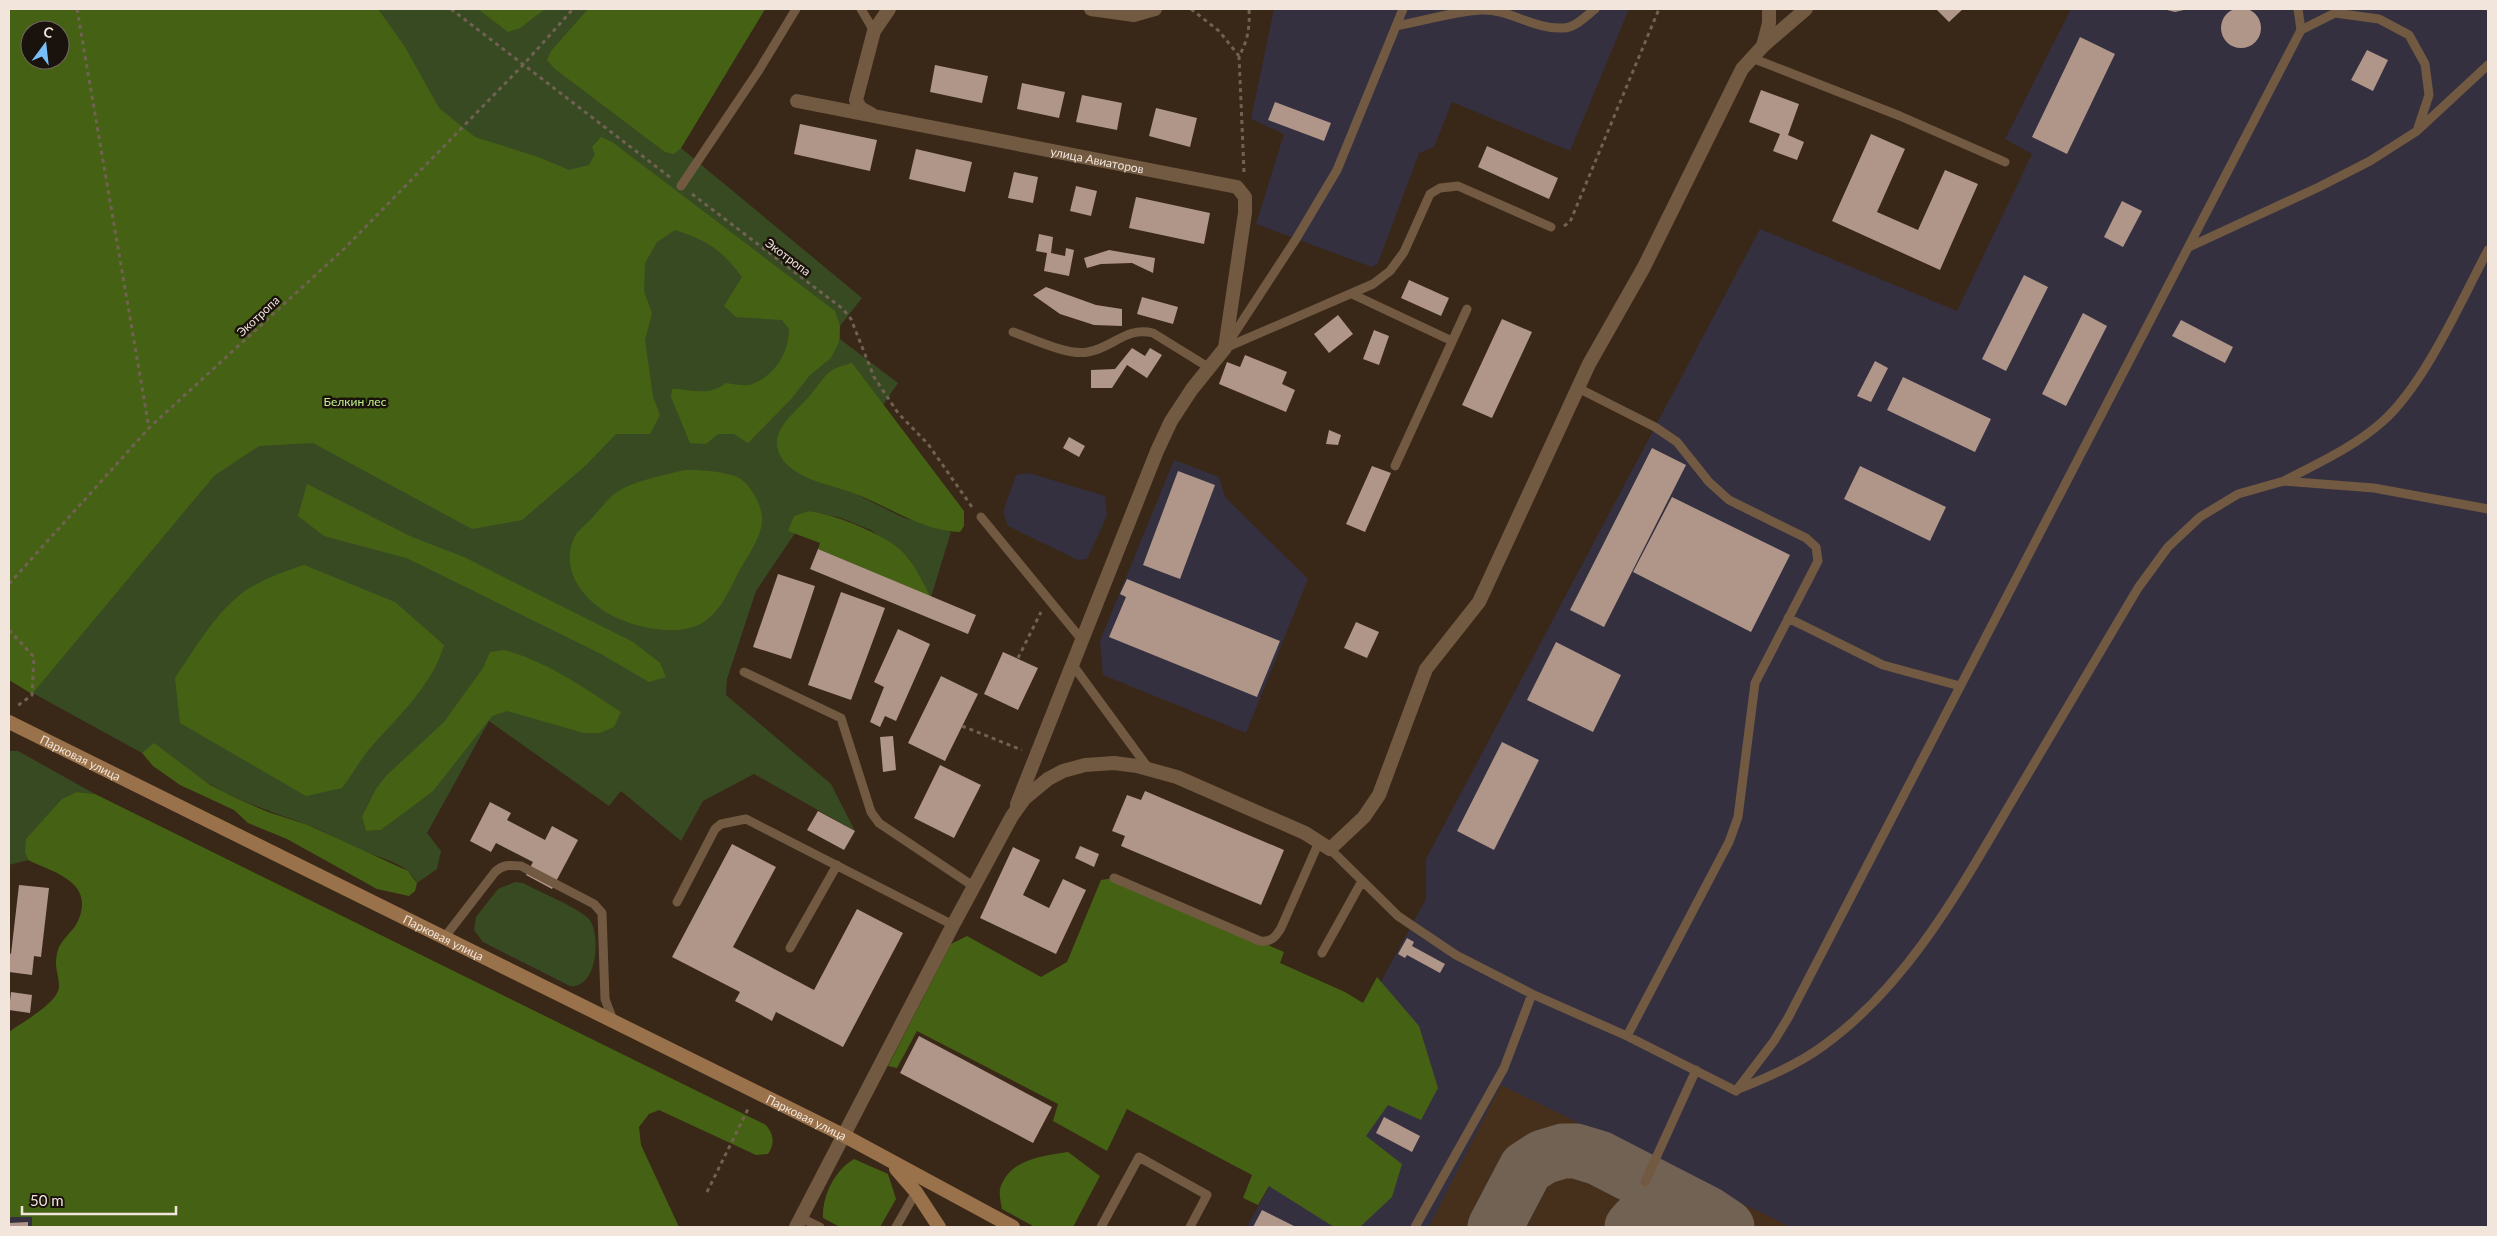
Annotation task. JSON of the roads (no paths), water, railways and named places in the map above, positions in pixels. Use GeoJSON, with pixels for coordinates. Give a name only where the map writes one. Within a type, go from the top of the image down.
{"type":"FeatureCollection","features":[{"type":"Feature","properties":{"kind":"main road","name":"Парковая улица"},"geometry":{"type":"LineString","coordinates":[[9,722],[878,1154]]}},
{"type":"Feature","properties":{"kind":"main road"},"geometry":{"type":"LineString","coordinates":[[878,1154],[905,1177],[939,1227]]}},
{"type":"Feature","properties":{"kind":"main road"},"geometry":{"type":"LineString","coordinates":[[878,1154],[1013,1227]]}},
{"type":"Feature","properties":{"kind":"street"},"geometry":{"type":"LineString","coordinates":[[871,114],[860,108],[856,100],[874,31],[889,9]]}},
{"type":"Feature","properties":{"kind":"street"},"geometry":{"type":"LineString","coordinates":[[1091,9],[1134,15],[1155,9]]}},
{"type":"Feature","properties":{"kind":"street"},"geometry":{"type":"LineString","coordinates":[[1763,46],[1769,23],[1769,9]]}},
{"type":"Feature","properties":{"kind":"street"},"geometry":{"type":"LineString","coordinates":[[1012,816],[1034,790],[1063,771],[1086,765],[1114,763],[1177,777],[1305,833],[1324,846],[1364,817],[1379,795],[1426,669],[1479,602],[1589,364],[1644,267],[1742,69],[1763,46],[1806,9]]}},
{"type":"Feature","properties":{"kind":"street","name":"улица Авиаторов"},"geometry":{"type":"LineString","coordinates":[[797,101],[871,114],[1237,188],[1245,197],[1245,213],[1225,348]]}},
{"type":"Feature","properties":{"kind":"street"},"geometry":{"type":"LineString","coordinates":[[798,1222],[952,925],[1012,816],[1157,450],[1176,413],[1208,367],[1225,348]]}},
{"type":"Feature","properties":{"kind":"lane"},"geometry":{"type":"LineString","coordinates":[[681,186],[796,9]]}},
{"type":"Feature","properties":{"kind":"lane"},"geometry":{"type":"LineString","coordinates":[[861,9],[874,31]]}},
{"type":"Feature","properties":{"kind":"lane"},"geometry":{"type":"LineString","coordinates":[[1225,348],[1296,239],[1337,170],[1403,9]]}},
{"type":"Feature","properties":{"kind":"lane"},"geometry":{"type":"LineString","coordinates":[[1396,26],[1480,10],[1497,11],[1541,25],[1564,28],[1579,22],[1595,9]]}},
{"type":"Feature","properties":{"kind":"lane"},"geometry":{"type":"LineString","coordinates":[[2298,9],[2301,30]]}},
{"type":"Feature","properties":{"kind":"lane"},"geometry":{"type":"LineString","coordinates":[[1736,1091],[1774,1041],[1788,1018],[2301,30],[2338,11],[2379,20],[2409,35],[2425,64],[2429,95],[2417,131]]}},
{"type":"Feature","properties":{"kind":"lane"},"geometry":{"type":"LineString","coordinates":[[1752,58],[1900,116],[2005,162]]}},
{"type":"Feature","properties":{"kind":"lane"},"geometry":{"type":"LineString","coordinates":[[2188,247],[2328,183],[2370,161],[2417,131],[2488,65]]}},
{"type":"Feature","properties":{"kind":"lane"},"geometry":{"type":"LineString","coordinates":[[1225,348],[1352,294],[1373,284],[1390,272],[1404,252],[1430,194],[1440,188],[1458,186],[1551,227]]}},
{"type":"Feature","properties":{"kind":"lane"},"geometry":{"type":"LineString","coordinates":[[1736,1091],[1775,1075],[1824,1046],[1871,1005],[1920,947],[1973,867],[2138,588],[2168,547],[2200,517],[2238,494],[2284,481],[2350,446],[2383,422],[2404,398],[2434,353],[2488,250]]}},
{"type":"Feature","properties":{"kind":"lane"},"geometry":{"type":"LineString","coordinates":[[1352,294],[1452,341]]}},
{"type":"Feature","properties":{"kind":"lane"},"geometry":{"type":"LineString","coordinates":[[1395,466],[1467,309]]}},
{"type":"Feature","properties":{"kind":"lane"},"geometry":{"type":"LineString","coordinates":[[1013,332],[1074,352],[1086,353],[1099,350],[1134,331],[1143,330],[1153,333],[1208,367]]}},
{"type":"Feature","properties":{"kind":"lane"},"geometry":{"type":"LineString","coordinates":[[1578,388],[1655,427],[1677,442],[1709,482],[1729,500],[1806,538],[1816,547],[1818,561],[1755,683],[1738,816],[1729,842],[1628,1036]]}},
{"type":"Feature","properties":{"kind":"lane"},"geometry":{"type":"LineString","coordinates":[[2284,481],[2374,488],[2488,509]]}},
{"type":"Feature","properties":{"kind":"lane"},"geometry":{"type":"LineString","coordinates":[[980,517],[1082,640]]}},
{"type":"Feature","properties":{"kind":"lane"},"geometry":{"type":"LineString","coordinates":[[1788,618],[1883,665],[1960,686]]}},
{"type":"Feature","properties":{"kind":"lane"},"geometry":{"type":"LineString","coordinates":[[1072,664],[1149,770]]}},
{"type":"Feature","properties":{"kind":"lane"},"geometry":{"type":"LineString","coordinates":[[744,672],[841,718],[871,812],[879,823],[892,834],[973,886]]}},
{"type":"Feature","properties":{"kind":"lane"},"geometry":{"type":"LineString","coordinates":[[677,902],[714,829],[721,824],[746,819],[952,925]]}},
{"type":"Feature","properties":{"kind":"lane"},"geometry":{"type":"LineString","coordinates":[[1114,878],[1260,941],[1269,942],[1276,937],[1324,846],[1411,926],[1456,955],[1532,994],[1628,1036],[1736,1091]]}},
{"type":"Feature","properties":{"kind":"lane"},"geometry":{"type":"LineString","coordinates":[[444,938],[501,866],[509,864],[521,866],[594,904],[602,913],[605,999],[614,1023]]}},
{"type":"Feature","properties":{"kind":"lane"},"geometry":{"type":"LineString","coordinates":[[790,948],[837,865]]}},
{"type":"Feature","properties":{"kind":"lane"},"geometry":{"type":"LineString","coordinates":[[1322,953],[1362,881]]}},
{"type":"Feature","properties":{"kind":"lane"},"geometry":{"type":"LineString","coordinates":[[1415,1227],[1504,1068],[1532,994]]}},
{"type":"Feature","properties":{"kind":"lane"},"geometry":{"type":"LineString","coordinates":[[1645,1182],[1696,1070]]}},
{"type":"Feature","properties":{"kind":"lane"},"geometry":{"type":"LineString","coordinates":[[1101,1227],[1139,1157],[1207,1195],[1190,1227]]}},
{"type":"Feature","properties":{"kind":"lane"},"geometry":{"type":"LineString","coordinates":[[896,1227],[916,1192]]}},
{"type":"Feature","properties":{"kind":"lane"},"geometry":{"type":"LineString","coordinates":[[798,1222],[820,1227]]}},
{"type":"Feature","properties":{"kind":"park label","name":"Белкин лес"},"geometry":{"type":"Point","coordinates":[355,401]}}]}
